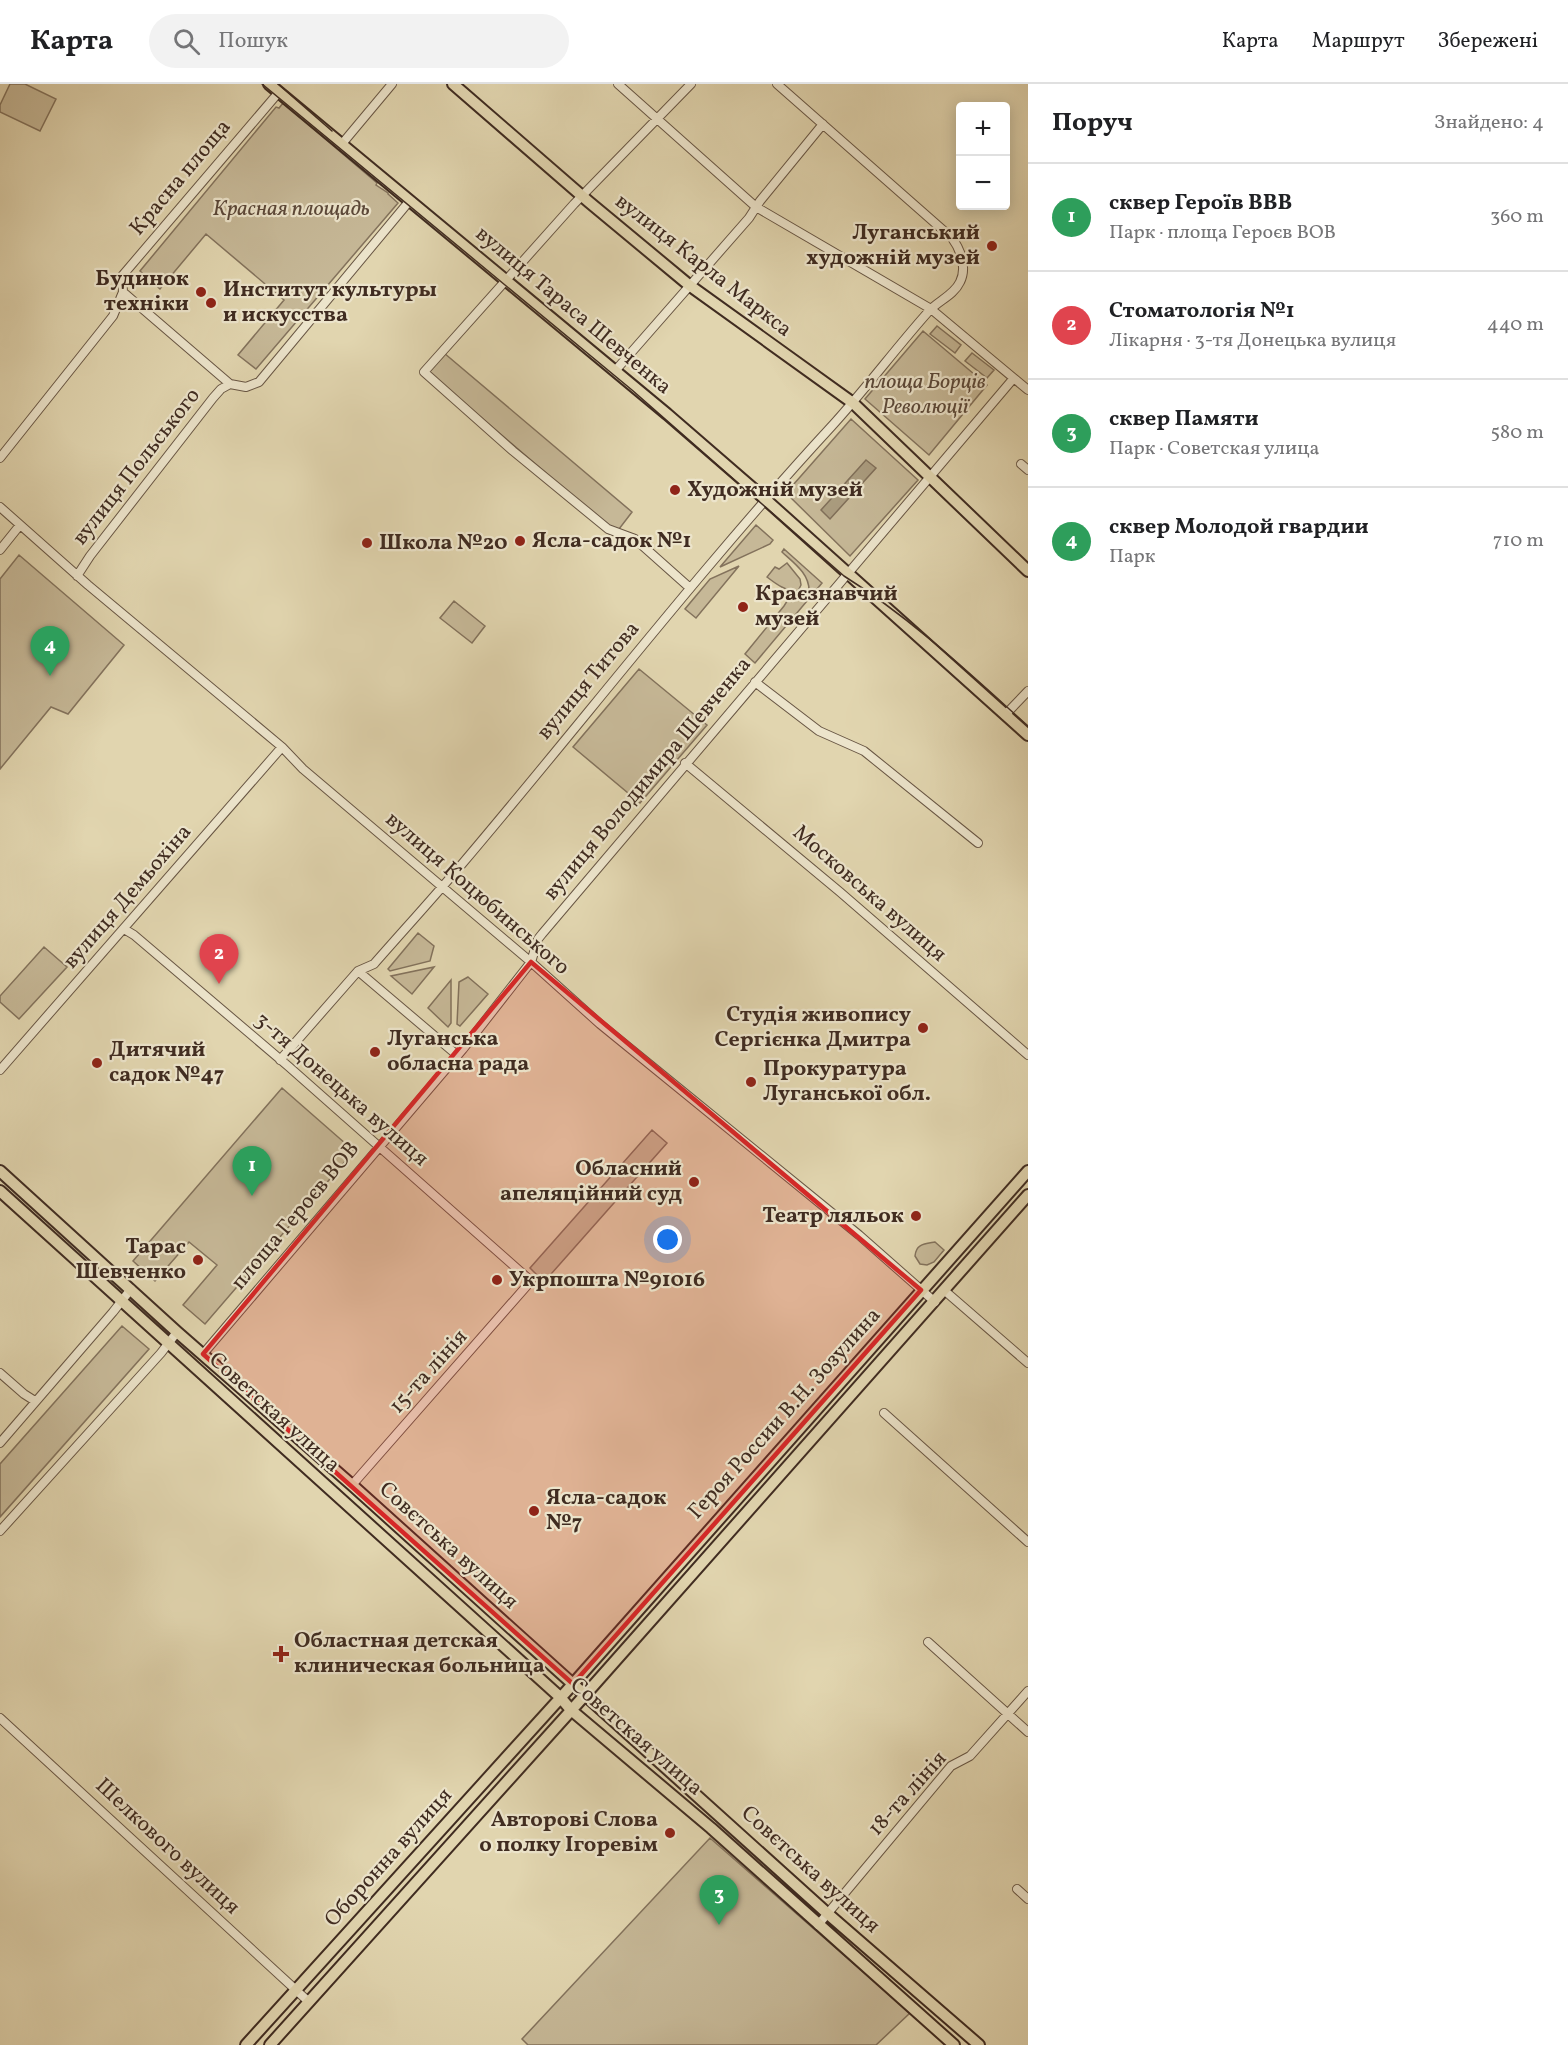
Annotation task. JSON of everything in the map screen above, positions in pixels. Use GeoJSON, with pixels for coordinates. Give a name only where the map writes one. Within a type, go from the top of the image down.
{"type":"FeatureCollection","features":[{"type":"Feature","properties":{"kind":"main road","name":"вулиця Тараса Шевченка"},"geometry":{"type":"LineString","coordinates":[[269,84],[615,371],[765,499],[1028,735]]}},
{"type":"Feature","properties":{"kind":"main road","name":"вулиця Карла Маркса"},"geometry":{"type":"LineString","coordinates":[[453,84],[689,285],[853,403],[1028,571]]}},
{"type":"Feature","properties":{"kind":"main road","name":"Совєтська вулиця"},"geometry":{"type":"LineString","coordinates":[[0,1171],[828,1914],[979,2045]]}},
{"type":"Feature","properties":{"kind":"main road","name":"Героя России В.Н. Зозулина"},"geometry":{"type":"LineString","coordinates":[[560,1696],[1028,1171]]}},
{"type":"Feature","properties":{"kind":"main road","name":"Советская улица"},"geometry":{"type":"LineString","coordinates":[[0,1191],[560,1696],[571,1710],[711,1828],[954,2045]]}},
{"type":"Feature","properties":{"kind":"main road","name":"Героя России В.Н. Зозулина"},"geometry":{"type":"LineString","coordinates":[[571,1710],[1028,1195]]}},
{"type":"Feature","properties":{"kind":"main road","name":"Оборонна вулиця"},"geometry":{"type":"LineString","coordinates":[[246,2045],[560,1696]]}},
{"type":"Feature","properties":{"kind":"main road","name":"Оборонна вулиця"},"geometry":{"type":"LineString","coordinates":[[270,2045],[571,1710]]}},
{"type":"Feature","properties":{"kind":"street"},"geometry":{"type":"LineString","coordinates":[[341,145],[392,84]]}},
{"type":"Feature","properties":{"kind":"street"},"geometry":{"type":"LineString","coordinates":[[618,84],[756,207],[931,309],[1028,390]]}},
{"type":"Feature","properties":{"kind":"street"},"geometry":{"type":"LineString","coordinates":[[690,588],[635,538],[608,529],[513,452],[424,372],[574,204],[691,84]]}},
{"type":"Feature","properties":{"kind":"street","name":"вулиця Титова"},"geometry":{"type":"LineString","coordinates":[[442,886],[765,499],[853,403],[931,309],[954,291],[959,283],[962,266],[958,247],[952,238],[777,84]]}},
{"type":"Feature","properties":{"kind":"street","name":"Красна площа"},"geometry":{"type":"LineString","coordinates":[[0,458],[113,316],[123,292],[122,276],[279,92]]}},
{"type":"Feature","properties":{"kind":"street"},"geometry":{"type":"LineString","coordinates":[[615,371],[749,218],[823,124]]}},
{"type":"Feature","properties":{"kind":"street"},"geometry":{"type":"LineString","coordinates":[[123,292],[230,384],[246,387],[259,382],[407,204],[412,202]]}},
{"type":"Feature","properties":{"kind":"street","name":"вулиця Володимира Шевченка"},"geometry":{"type":"LineString","coordinates":[[531,962],[538,939],[1013,379]]}},
{"type":"Feature","properties":{"kind":"street","name":"вулиця Польського"},"geometry":{"type":"LineString","coordinates":[[77,576],[195,420],[221,389],[230,384]]}},
{"type":"Feature","properties":{"kind":"street"},"geometry":{"type":"LineString","coordinates":[[1021,464],[1028,470]]}},
{"type":"Feature","properties":{"kind":"street","name":"вулиця Коцюбинського"},"geometry":{"type":"LineString","coordinates":[[0,507],[77,576],[282,747],[303,769],[531,962],[600,1024],[859,1235],[935,1302]]}},
{"type":"Feature","properties":{"kind":"street"},"geometry":{"type":"LineString","coordinates":[[0,549],[20,525]]}},
{"type":"Feature","properties":{"kind":"street"},"geometry":{"type":"LineString","coordinates":[[754,682],[819,731],[864,751],[978,843]]}},
{"type":"Feature","properties":{"kind":"street"},"geometry":{"type":"LineString","coordinates":[[1005,715],[1028,691]]}},
{"type":"Feature","properties":{"kind":"street","name":"вулиця Демьохіна"},"geometry":{"type":"LineString","coordinates":[[0,1070],[282,747]]}},
{"type":"Feature","properties":{"kind":"street","name":"Московська вулиця"},"geometry":{"type":"LineString","coordinates":[[685,763],[840,892],[1028,1054]]}},
{"type":"Feature","properties":{"kind":"street"},"geometry":{"type":"LineString","coordinates":[[280,1060],[358,971],[374,964],[442,886]]}},
{"type":"Feature","properties":{"kind":"street","name":"3-тя Донецька вулиця"},"geometry":{"type":"LineString","coordinates":[[124,929],[134,935],[280,1060],[531,1281]]}},
{"type":"Feature","properties":{"kind":"street","name":"площа Героєв ВОВ"},"geometry":{"type":"LineString","coordinates":[[203,1354],[457,1055],[531,962]]}},
{"type":"Feature","properties":{"kind":"street"},"geometry":{"type":"LineString","coordinates":[[358,971],[457,1055]]}},
{"type":"Feature","properties":{"kind":"street","name":"15-та лінія"},"geometry":{"type":"LineString","coordinates":[[352,1485],[531,1281]]}},
{"type":"Feature","properties":{"kind":"street"},"geometry":{"type":"LineString","coordinates":[[0,1443],[131,1289]]}},
{"type":"Feature","properties":{"kind":"street"},"geometry":{"type":"LineString","coordinates":[[945,1291],[1028,1363]]}},
{"type":"Feature","properties":{"kind":"street"},"geometry":{"type":"LineString","coordinates":[[0,1530],[177,1332]]}},
{"type":"Feature","properties":{"kind":"street"},"geometry":{"type":"LineString","coordinates":[[0,1373],[35,1401]]}},
{"type":"Feature","properties":{"kind":"street"},"geometry":{"type":"LineString","coordinates":[[884,1413],[1028,1542]]}},
{"type":"Feature","properties":{"kind":"street"},"geometry":{"type":"LineString","coordinates":[[928,1642],[1028,1732]]}},
{"type":"Feature","properties":{"kind":"street","name":"18-та лінія"},"geometry":{"type":"LineString","coordinates":[[818,1925],[951,1766],[970,1756],[1028,1691]]}},
{"type":"Feature","properties":{"kind":"street","name":"Шелкового вулиця"},"geometry":{"type":"LineString","coordinates":[[0,1718],[309,2002]]}},
{"type":"Feature","properties":{"kind":"street"},"geometry":{"type":"LineString","coordinates":[[1017,1889],[1028,1899]]}},
{"type":"Feature","properties":{"kind":"highlighted area"},"geometry":{"type":"Polygon","coordinates":[[[531,962],[921,1290],[573,1684],[203,1354],[531,962]]]}},
{"type":"Feature","properties":{"kind":"green space"},"geometry":{"type":"Polygon","coordinates":[[[10,84],[25,84],[56,99],[40,131],[0,112],[0,105],[10,84]]]}},
{"type":"Feature","properties":{"kind":"green space","name":"Красная площадь"},"geometry":{"type":"Polygon","coordinates":[[[283,103],[398,203],[256,369],[238,355],[284,300],[206,234],[160,289],[140,271],[276,107],[279,108],[283,103]]]}},
{"type":"Feature","properties":{"kind":"green space"},"geometry":{"type":"Polygon","coordinates":[[[937,326],[961,345],[955,353],[930,334],[937,326]]]}},
{"type":"Feature","properties":{"kind":"green space","name":"площа Борців Революції"},"geometry":{"type":"Polygon","coordinates":[[[923,331],[987,385],[929,455],[865,399],[923,331]]]}},
{"type":"Feature","properties":{"kind":"green space"},"geometry":{"type":"Polygon","coordinates":[[[444,353],[632,512],[616,533],[427,371],[444,353]]]}},
{"type":"Feature","properties":{"kind":"green space"},"geometry":{"type":"Polygon","coordinates":[[[972,353],[994,370],[987,378],[965,361],[972,353]]]}},
{"type":"Feature","properties":{"kind":"green space"},"geometry":{"type":"Polygon","coordinates":[[[851,419],[918,480],[850,556],[786,493],[851,419]]]}},
{"type":"Feature","properties":{"kind":"green space"},"geometry":{"type":"Polygon","coordinates":[[[756,525],[773,540],[770,544],[720,567],[756,525]]]}},
{"type":"Feature","properties":{"kind":"green space"},"geometry":{"type":"Polygon","coordinates":[[[784,549],[822,583],[755,663],[745,654],[789,598],[800,599],[809,592],[804,574],[782,552],[784,549]]]}},
{"type":"Feature","properties":{"kind":"green space"},"geometry":{"type":"Polygon","coordinates":[[[19,555],[124,645],[68,714],[51,707],[0,769],[0,579],[19,555]]]}},
{"type":"Feature","properties":{"kind":"green space"},"geometry":{"type":"Polygon","coordinates":[[[787,563],[800,579],[801,585],[798,591],[786,589],[767,577],[775,567],[779,569],[787,563]]]}},
{"type":"Feature","properties":{"kind":"green space"},"geometry":{"type":"Polygon","coordinates":[[[739,566],[696,618],[685,609],[710,579],[739,566]]]}},
{"type":"Feature","properties":{"kind":"green space"},"geometry":{"type":"Polygon","coordinates":[[[454,601],[485,626],[472,643],[440,618],[454,601]]]}},
{"type":"Feature","properties":{"kind":"green space"},"geometry":{"type":"Polygon","coordinates":[[[639,669],[707,725],[640,803],[573,747],[639,669]]]}},
{"type":"Feature","properties":{"kind":"green space"},"geometry":{"type":"Polygon","coordinates":[[[418,933],[434,946],[430,961],[390,971],[388,969],[418,933]]]}},
{"type":"Feature","properties":{"kind":"green space"},"geometry":{"type":"Polygon","coordinates":[[[44,947],[67,967],[19,1019],[0,1002],[0,996],[44,947]]]}},
{"type":"Feature","properties":{"kind":"green space"},"geometry":{"type":"Polygon","coordinates":[[[434,967],[412,994],[391,976],[434,967]]]}},
{"type":"Feature","properties":{"kind":"green space"},"geometry":{"type":"Polygon","coordinates":[[[468,977],[488,994],[460,1026],[457,1024],[459,982],[468,977]]]}},
{"type":"Feature","properties":{"kind":"green space"},"geometry":{"type":"Polygon","coordinates":[[[451,980],[451,1023],[448,1027],[428,1008],[451,980]]]}},
{"type":"Feature","properties":{"kind":"green space"},"geometry":{"type":"Polygon","coordinates":[[[282,1088],[354,1151],[205,1324],[183,1305],[217,1265],[189,1242],[155,1281],[133,1261],[282,1088]]]}},
{"type":"Feature","properties":{"kind":"green space"},"geometry":{"type":"Polygon","coordinates":[[[652,1130],[667,1143],[544,1282],[530,1268],[652,1130]]]}},
{"type":"Feature","properties":{"kind":"green space"},"geometry":{"type":"Polygon","coordinates":[[[935,1242],[944,1250],[934,1262],[927,1265],[920,1264],[915,1256],[917,1249],[921,1245],[935,1242]]]}},
{"type":"Feature","properties":{"kind":"green space"},"geometry":{"type":"Polygon","coordinates":[[[122,1326],[149,1349],[0,1517],[0,1464],[122,1326]]]}},
{"type":"Feature","properties":{"kind":"green space"},"geometry":{"type":"Polygon","coordinates":[[[710,1838],[910,2013],[876,2045],[528,2045],[522,2039],[710,1838]]]}},
{"type":"Feature","properties":{"kind":"shaded area"},"geometry":{"type":"Polygon","coordinates":[[[866,460],[876,468],[830,519],[821,510],[866,460]]]}},
{"type":"Feature","properties":{"kind":"tram line"},"geometry":{"type":"LineString","coordinates":[[262,84],[632,390],[844,576],[869,592],[939,647],[1028,726]]}},
{"type":"Feature","properties":{"kind":"tram line"},"geometry":{"type":"LineString","coordinates":[[278,84],[332,131]]}},
{"type":"Feature","properties":{"kind":"place","name":"Луганський художній музей"},"geometry":{"type":"Point","coordinates":[992,246]}},
{"type":"Feature","properties":{"kind":"place","name":"Будинок техніки"},"geometry":{"type":"Point","coordinates":[201,292]}},
{"type":"Feature","properties":{"kind":"place","name":"Институт культуры и искусства"},"geometry":{"type":"Point","coordinates":[211,303]}},
{"type":"Feature","properties":{"kind":"place","name":"Художній музей"},"geometry":{"type":"Point","coordinates":[675,490]}},
{"type":"Feature","properties":{"kind":"place","name":"Ясла-садок №1"},"geometry":{"type":"Point","coordinates":[520,541]}},
{"type":"Feature","properties":{"kind":"place","name":"Школа №20"},"geometry":{"type":"Point","coordinates":[367,543]}},
{"type":"Feature","properties":{"kind":"place","name":"Краєзнавчий музей"},"geometry":{"type":"Point","coordinates":[743,607]}},
{"type":"Feature","properties":{"kind":"place","name":"сквер Молодой гвардии"},"geometry":{"type":"Point","coordinates":[50,676]}},
{"type":"Feature","properties":{"kind":"place","name":"Стоматологія №1"},"geometry":{"type":"Point","coordinates":[219,984]}},
{"type":"Feature","properties":{"kind":"place","name":"Студія живопису Сергієнка Дмитра"},"geometry":{"type":"Point","coordinates":[923,1028]}},
{"type":"Feature","properties":{"kind":"place","name":"Луганська обласна рада"},"geometry":{"type":"Point","coordinates":[375,1052]}},
{"type":"Feature","properties":{"kind":"place","name":"Дитячий садок №47"},"geometry":{"type":"Point","coordinates":[97,1063]}},
{"type":"Feature","properties":{"kind":"place","name":"Прокуратура Луганської обл."},"geometry":{"type":"Point","coordinates":[751,1082]}},
{"type":"Feature","properties":{"kind":"place","name":"Обласний апеляційний суд"},"geometry":{"type":"Point","coordinates":[694,1182]}},
{"type":"Feature","properties":{"kind":"place","name":"сквер Героїв ВВВ"},"geometry":{"type":"Point","coordinates":[252,1196]}},
{"type":"Feature","properties":{"kind":"place","name":"Театр ляльок"},"geometry":{"type":"Point","coordinates":[916,1216]}},
{"type":"Feature","properties":{"kind":"place","name":"Тарас Шевченко"},"geometry":{"type":"Point","coordinates":[198,1260]}},
{"type":"Feature","properties":{"kind":"place","name":"Укрпошта №91016"},"geometry":{"type":"Point","coordinates":[497,1280]}},
{"type":"Feature","properties":{"kind":"place","name":"Ясла-садок №7"},"geometry":{"type":"Point","coordinates":[534,1511]}},
{"type":"Feature","properties":{"kind":"place","name":"Областная детская клиническая больница"},"geometry":{"type":"Point","coordinates":[281,1654]}},
{"type":"Feature","properties":{"kind":"place","name":"Авторові Слова о полку Ігоревім"},"geometry":{"type":"Point","coordinates":[670,1833]}},
{"type":"Feature","properties":{"kind":"place","name":"сквер Памяти"},"geometry":{"type":"Point","coordinates":[719,1925]}}]}
